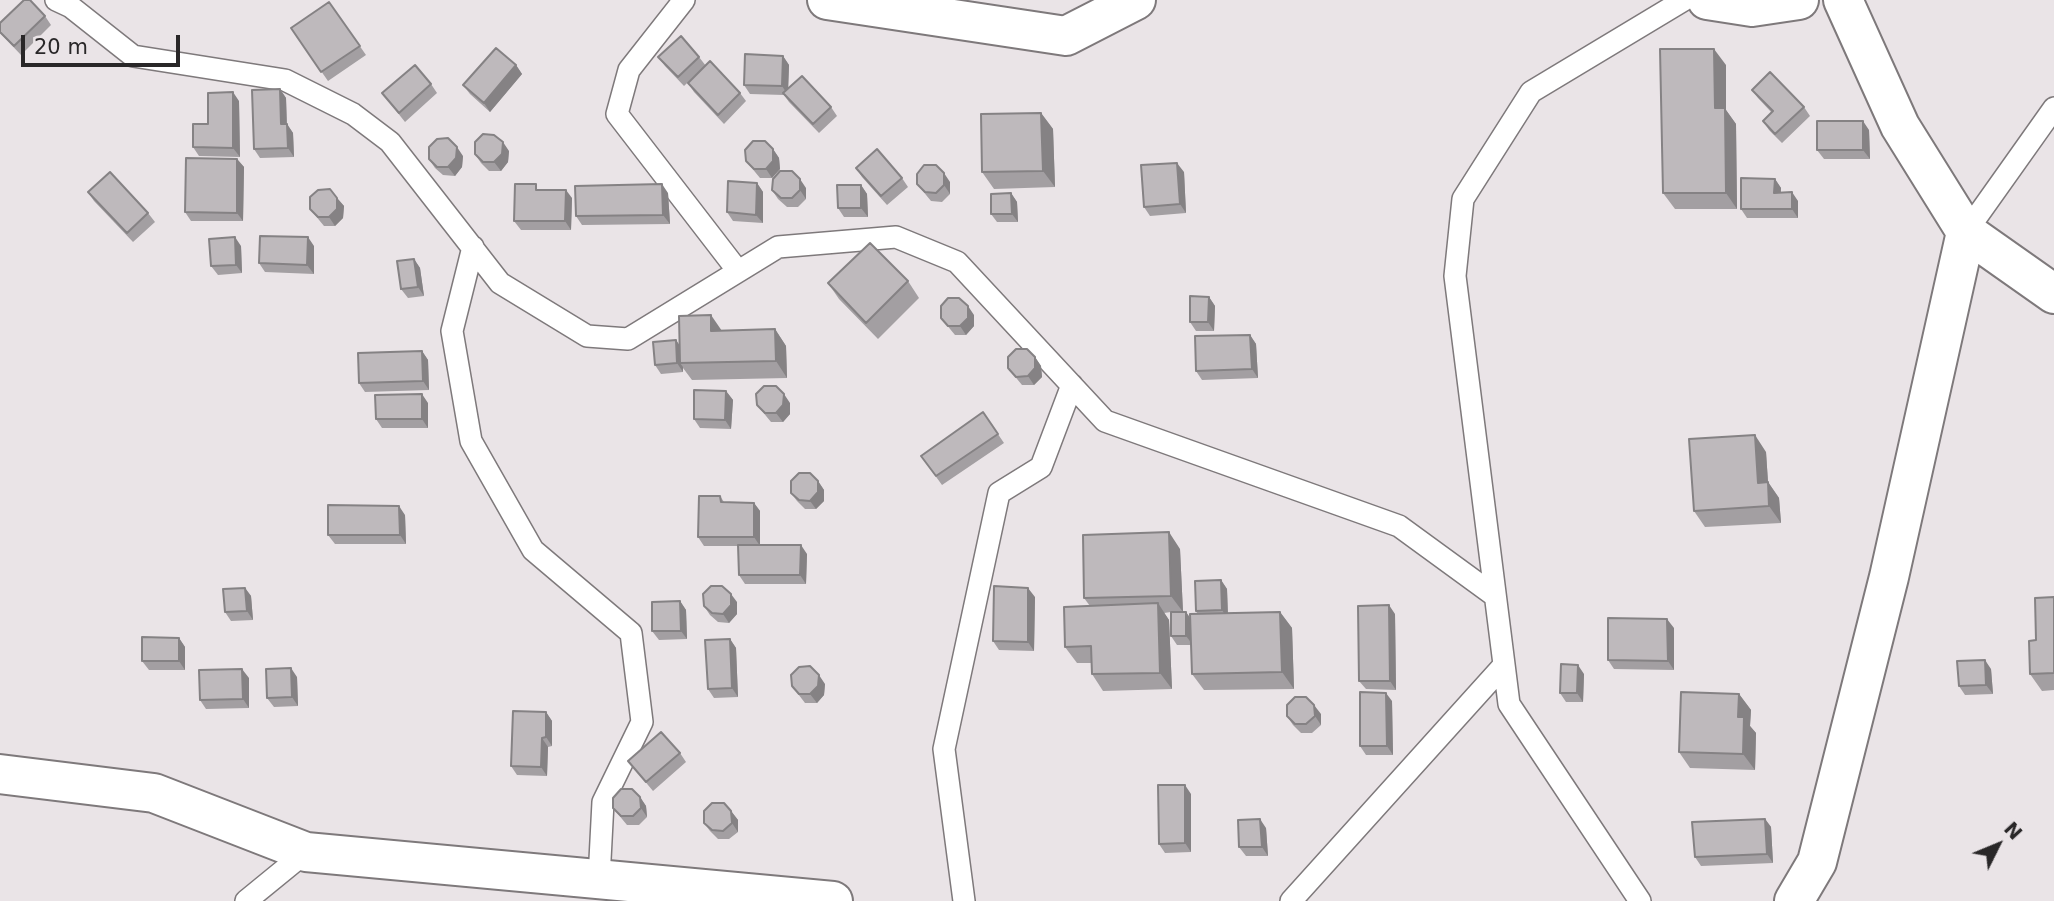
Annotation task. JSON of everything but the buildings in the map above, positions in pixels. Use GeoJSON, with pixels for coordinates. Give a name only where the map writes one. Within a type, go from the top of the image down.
{"type":"FeatureCollection","features":[{"type":"Feature","properties":{"kind":"street"},"geometry":{"type":"LineString","coordinates":[[827,0],[1066,36],[1136,0]]}},
{"type":"Feature","properties":{"kind":"street"},"geometry":{"type":"LineString","coordinates":[[1707,0],[1752,7],[1799,0]]}},
{"type":"Feature","properties":{"kind":"street"},"geometry":{"type":"LineString","coordinates":[[1843,0],[1900,126],[1966,232],[2054,294]]}},
{"type":"Feature","properties":{"kind":"street"},"geometry":{"type":"LineString","coordinates":[[1794,901],[1817,862],[1892,564],[1966,232]]}},
{"type":"Feature","properties":{"kind":"street"},"geometry":{"type":"LineString","coordinates":[[0,774],[154,793],[306,852],[833,901]]}},
{"type":"Feature","properties":{"kind":"lane"},"geometry":{"type":"LineString","coordinates":[[56,0],[71,7],[133,56],[285,80],[353,114],[390,142],[500,283],[587,336],[628,339],[778,247],[897,237],[957,262],[1105,421],[1399,526],[1495,596]]}},
{"type":"Feature","properties":{"kind":"lane"},"geometry":{"type":"LineString","coordinates":[[684,0],[629,70],[618,114],[738,271]]}},
{"type":"Feature","properties":{"kind":"lane"},"geometry":{"type":"LineString","coordinates":[[1640,901],[1509,704],[1455,276],[1463,199],[1531,92],[1684,0]]}},
{"type":"Feature","properties":{"kind":"lane"},"geometry":{"type":"LineString","coordinates":[[1966,232],[2054,108]]}},
{"type":"Feature","properties":{"kind":"lane"},"geometry":{"type":"LineString","coordinates":[[473,247],[452,331],[471,441],[533,550],[631,633],[642,722],[603,802],[599,879]]}},
{"type":"Feature","properties":{"kind":"lane"},"geometry":{"type":"LineString","coordinates":[[964,901],[944,749],[999,493],[1041,467],[1072,385]]}},
{"type":"Feature","properties":{"kind":"lane"},"geometry":{"type":"LineString","coordinates":[[1291,901],[1504,664]]}},
{"type":"Feature","properties":{"kind":"lane"},"geometry":{"type":"LineString","coordinates":[[246,901],[306,852]]}}]}
